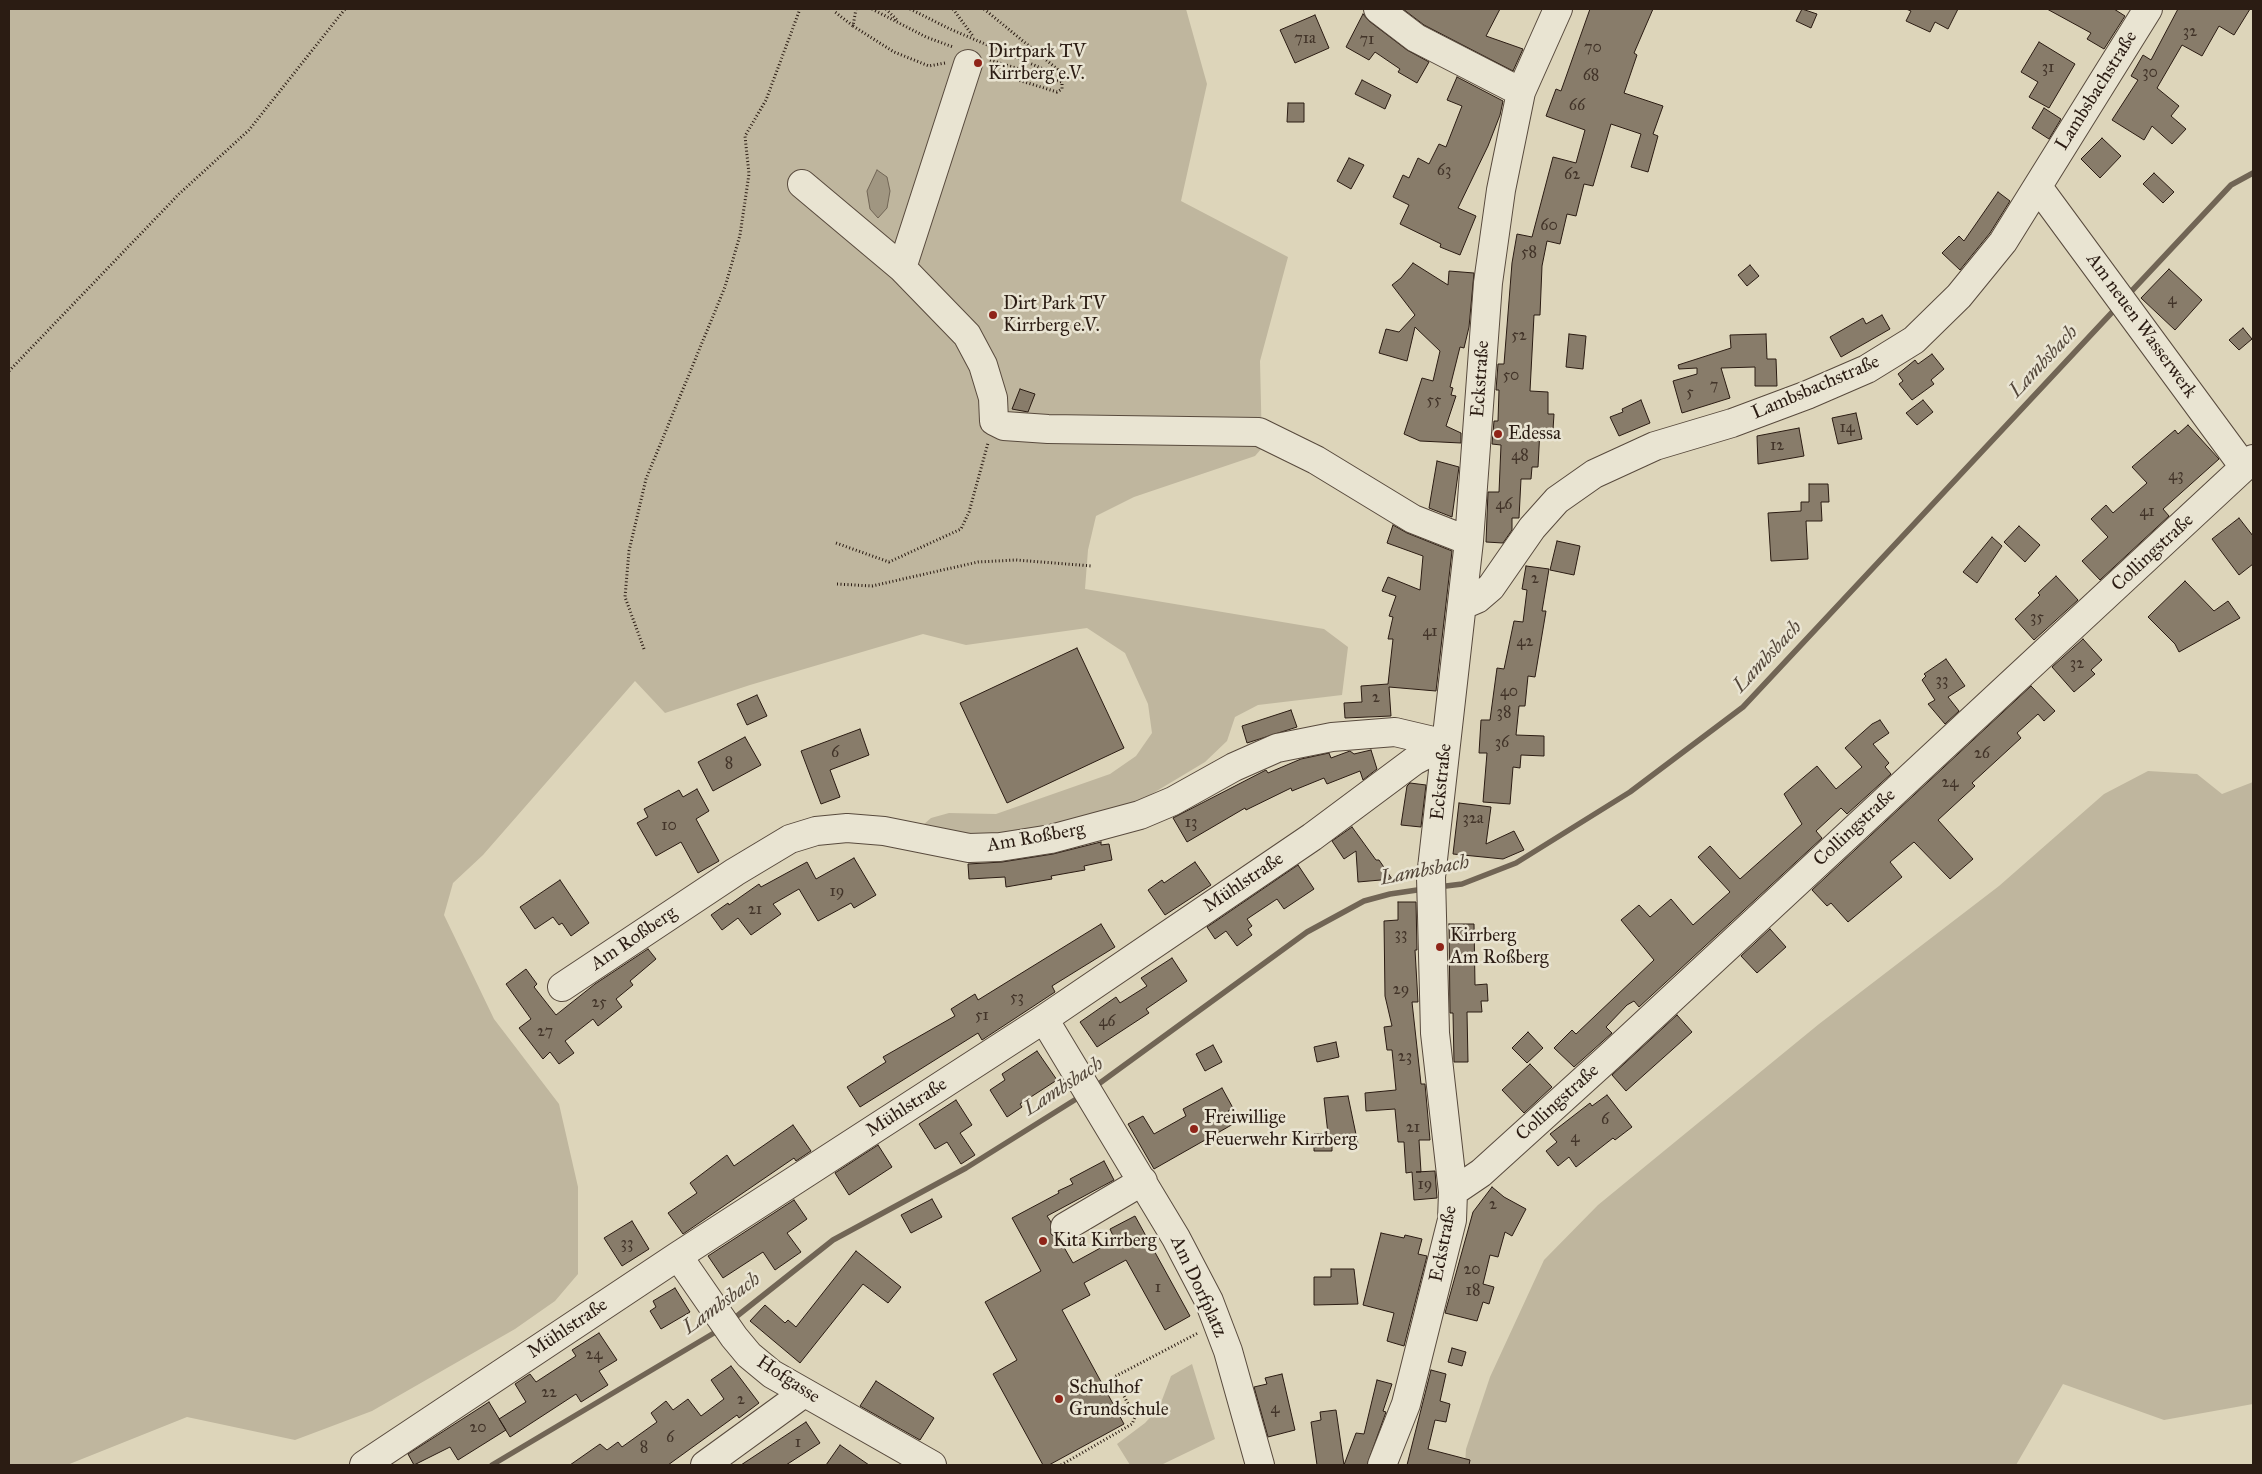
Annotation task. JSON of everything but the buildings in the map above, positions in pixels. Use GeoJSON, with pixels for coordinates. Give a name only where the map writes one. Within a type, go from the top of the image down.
{"type":"FeatureCollection","features":[{"type":"Feature","properties":{"kind":"street"},"geometry":{"type":"LineString","coordinates":[[1378,9],[1416,38],[1521,92]]}},
{"type":"Feature","properties":{"kind":"street","name":"Eckstraße"},"geometry":{"type":"LineString","coordinates":[[1382,1465],[1406,1404],[1452,1220],[1453,1192],[1435,1034],[1431,888],[1463,605],[1488,283],[1501,190],[1521,92],[1558,9]]}},
{"type":"Feature","properties":{"kind":"street","name":"Lambsbachstraße"},"geometry":{"type":"LineString","coordinates":[[1463,605],[1478,599],[1491,587],[1532,528],[1557,500],[1594,474],[1655,446],[1732,423],[1807,395],[1867,369],[1914,340],[1959,296],[2003,242],[2148,9]]}},
{"type":"Feature","properties":{"kind":"street"},"geometry":{"type":"LineString","coordinates":[[902,268],[968,64]]}},
{"type":"Feature","properties":{"kind":"street"},"geometry":{"type":"LineString","coordinates":[[802,184],[902,268],[967,335],[983,365],[993,398],[994,421],[1004,426],[1048,429],[1259,432],[1316,460],[1413,519],[1469,541]]}},
{"type":"Feature","properties":{"kind":"street","name":"Am neuen Wasserwerk"},"geometry":{"type":"LineString","coordinates":[[2038,187],[2132,314],[2248,463]]}},
{"type":"Feature","properties":{"kind":"street","name":"Collingstraße"},"geometry":{"type":"LineString","coordinates":[[1453,1192],[1481,1173],[1609,1057],[2248,463]]}},
{"type":"Feature","properties":{"kind":"street","name":"Am Roßberg"},"geometry":{"type":"LineString","coordinates":[[562,987],[735,872],[790,840],[816,831],[848,828],[875,830],[949,846],[969,848],[1000,847],[1051,840],[1140,815],[1173,801],[1234,766],[1277,748],[1332,737],[1395,732],[1446,744]]}},
{"type":"Feature","properties":{"kind":"street","name":"Mühlstraße"},"geometry":{"type":"LineString","coordinates":[[364,1465],[678,1256],[1044,1019],[1312,837],[1414,761],[1446,744]]}},
{"type":"Feature","properties":{"kind":"street","name":"Am Dorfplatz"},"geometry":{"type":"LineString","coordinates":[[1044,1019],[1143,1181],[1209,1301],[1218,1323],[1260,1465]]}},
{"type":"Feature","properties":{"kind":"street"},"geometry":{"type":"LineString","coordinates":[[1065,1226],[1143,1181]]}},
{"type":"Feature","properties":{"kind":"street","name":"Hofgasse"},"geometry":{"type":"LineString","coordinates":[[678,1256],[728,1329],[749,1354],[772,1374],[932,1465]]}},
{"type":"Feature","properties":{"kind":"street"},"geometry":{"type":"LineString","coordinates":[[705,1465],[804,1393]]}},
{"type":"Feature","properties":{"kind":"path"},"geometry":{"type":"LineString","coordinates":[[9,371],[179,194],[249,130],[345,9]]}},
{"type":"Feature","properties":{"kind":"path"},"geometry":{"type":"LineString","coordinates":[[644,649],[625,597],[629,551],[646,479],[725,287],[740,235],[747,183],[745,136],[766,100],[800,9]]}},
{"type":"Feature","properties":{"kind":"path"},"geometry":{"type":"LineString","coordinates":[[835,9],[835,12],[853,26],[894,52],[929,66],[958,60],[1057,92],[1062,89],[1062,73],[984,9]]}},
{"type":"Feature","properties":{"kind":"path"},"geometry":{"type":"LineString","coordinates":[[853,26],[856,9]]}},
{"type":"Feature","properties":{"kind":"path"},"geometry":{"type":"LineString","coordinates":[[886,9],[900,24]]}},
{"type":"Feature","properties":{"kind":"path"},"geometry":{"type":"LineString","coordinates":[[910,9],[950,29],[1062,77]]}},
{"type":"Feature","properties":{"kind":"path"},"geometry":{"type":"LineString","coordinates":[[953,9],[974,38]]}},
{"type":"Feature","properties":{"kind":"path"},"geometry":{"type":"LineString","coordinates":[[836,543],[889,562],[961,529],[969,512],[994,421]]}},
{"type":"Feature","properties":{"kind":"path"},"geometry":{"type":"LineString","coordinates":[[837,584],[872,586],[987,562],[1016,560],[1092,566]]}},
{"type":"Feature","properties":{"kind":"path"},"geometry":{"type":"LineString","coordinates":[[1061,1465],[1132,1424],[1135,1417],[1114,1378],[1218,1323]]}},
{"type":"Feature","properties":{"kind":"shaded area"},"geometry":{"type":"Polygon","coordinates":[[[9,9],[1186,9],[1207,84],[1181,201],[1288,257],[1260,361],[1262,448],[1255,456],[1134,497],[1096,516],[1088,550],[1085,589],[1324,629],[1348,647],[1342,695],[1258,705],[1235,717],[1227,741],[1205,762],[1125,810],[998,836],[933,832],[923,825],[931,818],[949,813],[996,814],[1110,774],[1136,756],[1152,733],[1148,704],[1125,653],[1087,628],[966,645],[923,634],[750,685],[665,713],[635,681],[483,855],[453,883],[444,915],[494,1019],[559,1104],[578,1187],[578,1274],[555,1301],[515,1329],[372,1411],[295,1440],[187,1417],[67,1465],[9,1465],[9,9]]]}},
{"type":"Feature","properties":{"kind":"shaded area"},"geometry":{"type":"Polygon","coordinates":[[[877,170],[887,177],[890,191],[887,208],[878,218],[870,209],[867,191],[877,170]]]}},
{"type":"Feature","properties":{"kind":"shaded area"},"geometry":{"type":"Polygon","coordinates":[[[2148,771],[2197,774],[2222,794],[2253,782],[2253,1404],[2164,1420],[2063,1384],[2016,1465],[1465,1465],[1466,1449],[1490,1377],[1544,1260],[1598,1205],[1819,1024],[1999,886],[2104,794],[2148,771]]]}},
{"type":"Feature","properties":{"kind":"shaded area"},"geometry":{"type":"Polygon","coordinates":[[[1192,1364],[1215,1439],[1161,1465],[1130,1465],[1117,1444],[1145,1423],[1159,1408],[1171,1376],[1192,1364]]]}},
{"type":"Feature","properties":{"kind":"waterway","name":"Lambsbach"},"geometry":{"type":"LineString","coordinates":[[2127,296],[2231,185],[2253,173]]}},
{"type":"Feature","properties":{"kind":"waterway","name":"Lambsbach"},"geometry":{"type":"LineString","coordinates":[[1438,887],[1462,884],[1516,863],[1630,792],[1743,707],[2117,307]]}},
{"type":"Feature","properties":{"kind":"waterway","name":"Lambsbach"},"geometry":{"type":"LineString","coordinates":[[1093,1088],[1307,932],[1364,901],[1390,894],[1424,889]]}},
{"type":"Feature","properties":{"kind":"waterway","name":"Lambsbach"},"geometry":{"type":"LineString","coordinates":[[732,1320],[833,1240],[966,1168],[1081,1096]]}},
{"type":"Feature","properties":{"kind":"waterway","name":"Lambsbach"},"geometry":{"type":"LineString","coordinates":[[492,1465],[719,1330]]}},
{"type":"Feature","properties":{"kind":"place","name":"Dirtpark TV Kirrberg e.V."},"geometry":{"type":"Point","coordinates":[978,63]}},
{"type":"Feature","properties":{"kind":"place","name":"Dirt Park TV Kirrberg e.V."},"geometry":{"type":"Point","coordinates":[993,315]}},
{"type":"Feature","properties":{"kind":"place","name":"Edessa"},"geometry":{"type":"Point","coordinates":[1498,434]}},
{"type":"Feature","properties":{"kind":"place","name":"Kirrberg Am Roßberg"},"geometry":{"type":"Point","coordinates":[1440,947]}},
{"type":"Feature","properties":{"kind":"place","name":"Freiwillige Feuerwehr Kirrberg"},"geometry":{"type":"Point","coordinates":[1194,1129]}},
{"type":"Feature","properties":{"kind":"place","name":"Kita Kirrberg"},"geometry":{"type":"Point","coordinates":[1043,1241]}},
{"type":"Feature","properties":{"kind":"place","name":"Schulhof Grundschule"},"geometry":{"type":"Point","coordinates":[1059,1399]}}]}
